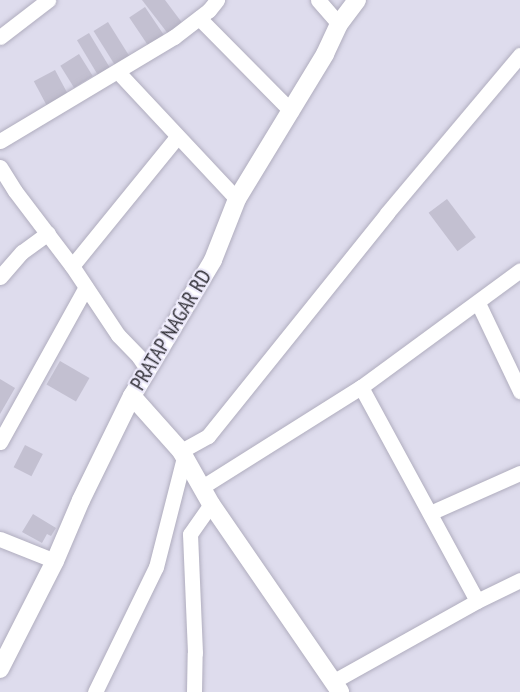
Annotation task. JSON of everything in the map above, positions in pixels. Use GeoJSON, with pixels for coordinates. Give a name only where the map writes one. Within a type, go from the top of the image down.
{"type":"FeatureCollection","features":[{"type":"Feature","properties":{"kind":"street"},"geometry":{"type":"LineString","coordinates":[[0,37],[48,0]]}},
{"type":"Feature","properties":{"kind":"street"},"geometry":{"type":"LineString","coordinates":[[0,141],[118,72],[198,18],[217,0]]}},
{"type":"Feature","properties":{"kind":"street"},"geometry":{"type":"LineString","coordinates":[[318,0],[339,24]]}},
{"type":"Feature","properties":{"kind":"street","name":"PRATAP NAGAR RD"},"geometry":{"type":"LineString","coordinates":[[0,669],[55,561],[81,500],[132,396],[213,260],[237,199],[325,54],[339,24],[357,0]]}},
{"type":"Feature","properties":{"kind":"street"},"geometry":{"type":"LineString","coordinates":[[198,18],[291,111]]}},
{"type":"Feature","properties":{"kind":"street"},"geometry":{"type":"LineString","coordinates":[[94,692],[156,567],[182,454],[208,436],[387,213],[520,55]]}},
{"type":"Feature","properties":{"kind":"street"},"geometry":{"type":"LineString","coordinates":[[118,72],[237,199]]}},
{"type":"Feature","properties":{"kind":"street"},"geometry":{"type":"LineString","coordinates":[[72,266],[177,137]]}},
{"type":"Feature","properties":{"kind":"street"},"geometry":{"type":"LineString","coordinates":[[0,167],[15,191],[72,266],[118,335],[147,369]]}},
{"type":"Feature","properties":{"kind":"street"},"geometry":{"type":"LineString","coordinates":[[0,277],[22,252],[48,233]]}},
{"type":"Feature","properties":{"kind":"street"},"geometry":{"type":"LineString","coordinates":[[202,487],[361,387],[520,270]]}},
{"type":"Feature","properties":{"kind":"street"},"geometry":{"type":"LineString","coordinates":[[0,442],[86,287]]}},
{"type":"Feature","properties":{"kind":"street"},"geometry":{"type":"LineString","coordinates":[[478,303],[520,391]]}},
{"type":"Feature","properties":{"kind":"street"},"geometry":{"type":"LineString","coordinates":[[361,387],[415,491],[477,601]]}},
{"type":"Feature","properties":{"kind":"street"},"geometry":{"type":"LineString","coordinates":[[132,396],[182,454],[211,504],[337,687],[477,601],[520,580]]}},
{"type":"Feature","properties":{"kind":"street"},"geometry":{"type":"LineString","coordinates":[[429,513],[520,473]]}},
{"type":"Feature","properties":{"kind":"street"},"geometry":{"type":"LineString","coordinates":[[194,692],[195,653],[190,534],[211,504]]}},
{"type":"Feature","properties":{"kind":"street"},"geometry":{"type":"LineString","coordinates":[[0,539],[55,561]]}},
{"type":"Feature","properties":{"kind":"building"},"geometry":{"type":"Polygon","coordinates":[[[142,0],[165,0],[183,24],[169,35],[142,0]]]}},
{"type":"Feature","properties":{"kind":"building"},"geometry":{"type":"Polygon","coordinates":[[[145,7],[166,38],[150,48],[129,18],[145,7]]]}},
{"type":"Feature","properties":{"kind":"building"},"geometry":{"type":"Polygon","coordinates":[[[108,22],[131,59],[117,68],[94,31],[108,22]]]}},
{"type":"Feature","properties":{"kind":"building"},"geometry":{"type":"Polygon","coordinates":[[[89,33],[111,69],[99,76],[77,40],[89,33]]]}},
{"type":"Feature","properties":{"kind":"building"},"geometry":{"type":"Polygon","coordinates":[[[79,54],[93,76],[74,88],[60,66],[79,54]]]}},
{"type":"Feature","properties":{"kind":"building"},"geometry":{"type":"Polygon","coordinates":[[[55,70],[68,94],[46,105],[34,81],[55,70]]]}},
{"type":"Feature","properties":{"kind":"building"},"geometry":{"type":"Polygon","coordinates":[[[447,199],[476,237],[458,251],[429,213],[447,199]]]}},
{"type":"Feature","properties":{"kind":"building"},"geometry":{"type":"Polygon","coordinates":[[[60,361],[89,378],[76,401],[46,384],[60,361]]]}},
{"type":"Feature","properties":{"kind":"building"},"geometry":{"type":"Polygon","coordinates":[[[0,379],[15,388],[0,414],[0,379]]]}},
{"type":"Feature","properties":{"kind":"building"},"geometry":{"type":"Polygon","coordinates":[[[25,445],[43,454],[31,476],[14,467],[25,445]]]}},
{"type":"Feature","properties":{"kind":"building"},"geometry":{"type":"Polygon","coordinates":[[[33,514],[56,528],[51,536],[47,534],[42,543],[22,532],[33,514]]]}}]}
